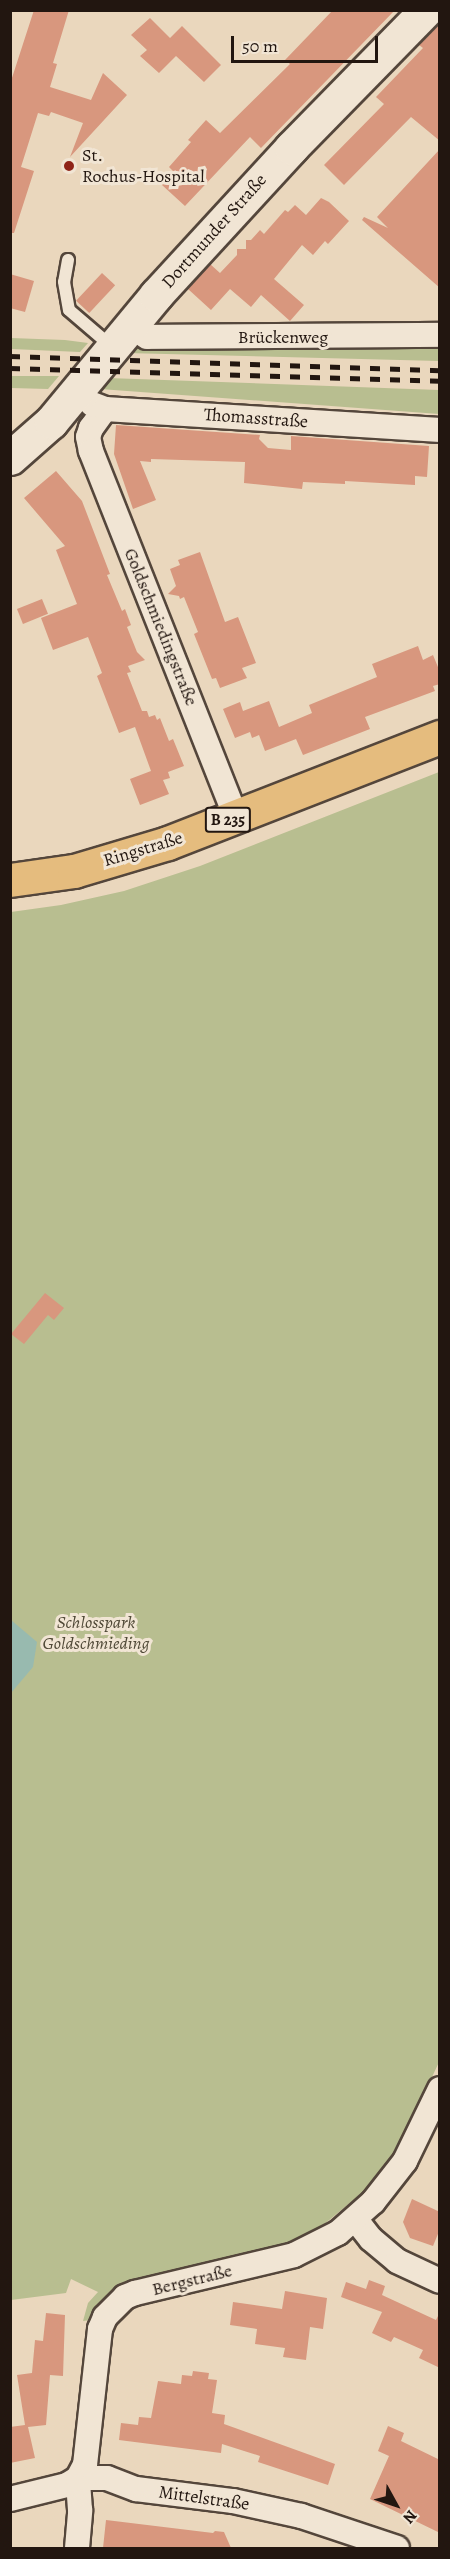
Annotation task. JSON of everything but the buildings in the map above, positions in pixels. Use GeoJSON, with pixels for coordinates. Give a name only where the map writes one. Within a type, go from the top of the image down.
{"type":"FeatureCollection","features":[{"type":"Feature","properties":{"kind":"main road","name":"Ringstraße"},"geometry":{"type":"LineString","coordinates":[[10,880],[74,871],[168,843],[440,737]]}},
{"type":"Feature","properties":{"kind":"street","name":"Dortmunder Straße"},"geometry":{"type":"LineString","coordinates":[[10,459],[51,422],[121,337],[291,148],[426,10]]}},
{"type":"Feature","properties":{"kind":"street","name":"Brückenweg"},"geometry":{"type":"LineString","coordinates":[[121,337],[440,335]]}},
{"type":"Feature","properties":{"kind":"street","name":"Thomasstraße"},"geometry":{"type":"LineString","coordinates":[[76,393],[105,409],[440,430]]}},
{"type":"Feature","properties":{"kind":"street"},"geometry":{"type":"LineString","coordinates":[[51,422],[64,432],[90,444],[91,428],[105,409]]}},
{"type":"Feature","properties":{"kind":"street","name":"Goldschmiedingstraße"},"geometry":{"type":"LineString","coordinates":[[90,444],[236,817]]}},
{"type":"Feature","properties":{"kind":"street","name":"Bergstraße"},"geometry":{"type":"LineString","coordinates":[[77,2548],[80,2510],[78,2478],[85,2464],[100,2329],[114,2306],[135,2293],[294,2255],[318,2245],[356,2220],[405,2161],[440,2089]]}},
{"type":"Feature","properties":{"kind":"street"},"geometry":{"type":"LineString","coordinates":[[356,2220],[371,2238],[398,2261],[440,2281]]}},
{"type":"Feature","properties":{"kind":"street","name":"Mittelstraße"},"geometry":{"type":"LineString","coordinates":[[10,2499],[67,2485],[78,2478],[107,2478],[136,2489],[233,2501],[301,2516],[384,2546]]}},
{"type":"Feature","properties":{"kind":"lane"},"geometry":{"type":"LineString","coordinates":[[68,260],[64,282],[69,310],[121,337]]}},
{"type":"Feature","properties":{"kind":"green space"},"geometry":{"type":"Polygon","coordinates":[[[11,338],[88,343],[80,352],[11,349],[11,338]]]}},
{"type":"Feature","properties":{"kind":"green space"},"geometry":{"type":"Polygon","coordinates":[[[440,340],[439,361],[126,353],[132,345],[440,340]]]}},
{"type":"Feature","properties":{"kind":"green space"},"geometry":{"type":"Polygon","coordinates":[[[11,376],[59,376],[48,389],[11,388],[11,376]]]}},
{"type":"Feature","properties":{"kind":"green space"},"geometry":{"type":"Polygon","coordinates":[[[108,378],[439,390],[439,414],[100,389],[108,378]]]}},
{"type":"Feature","properties":{"kind":"green space","name":"Schlosspark Goldschmieding"},"geometry":{"type":"Polygon","coordinates":[[[439,772],[439,2062],[396,2155],[375,2182],[322,2226],[290,2245],[120,2286],[105,2299],[91,2320],[83,2321],[88,2303],[98,2292],[71,2279],[66,2293],[11,2300],[11,912],[61,905],[124,891],[200,866],[439,772]]]}},
{"type":"Feature","properties":{"kind":"water"},"geometry":{"type":"Polygon","coordinates":[[[11,1620],[37,1642],[33,1667],[11,1693],[11,1620]]]}},
{"type":"Feature","properties":{"kind":"railway"},"geometry":{"type":"LineString","coordinates":[[10,356],[440,370]]}},
{"type":"Feature","properties":{"kind":"railway"},"geometry":{"type":"LineString","coordinates":[[10,368],[440,381]]}},
{"type":"Feature","properties":{"kind":"place","name":"St. Rochus-Hospital"},"geometry":{"type":"Point","coordinates":[69,166]}}]}
